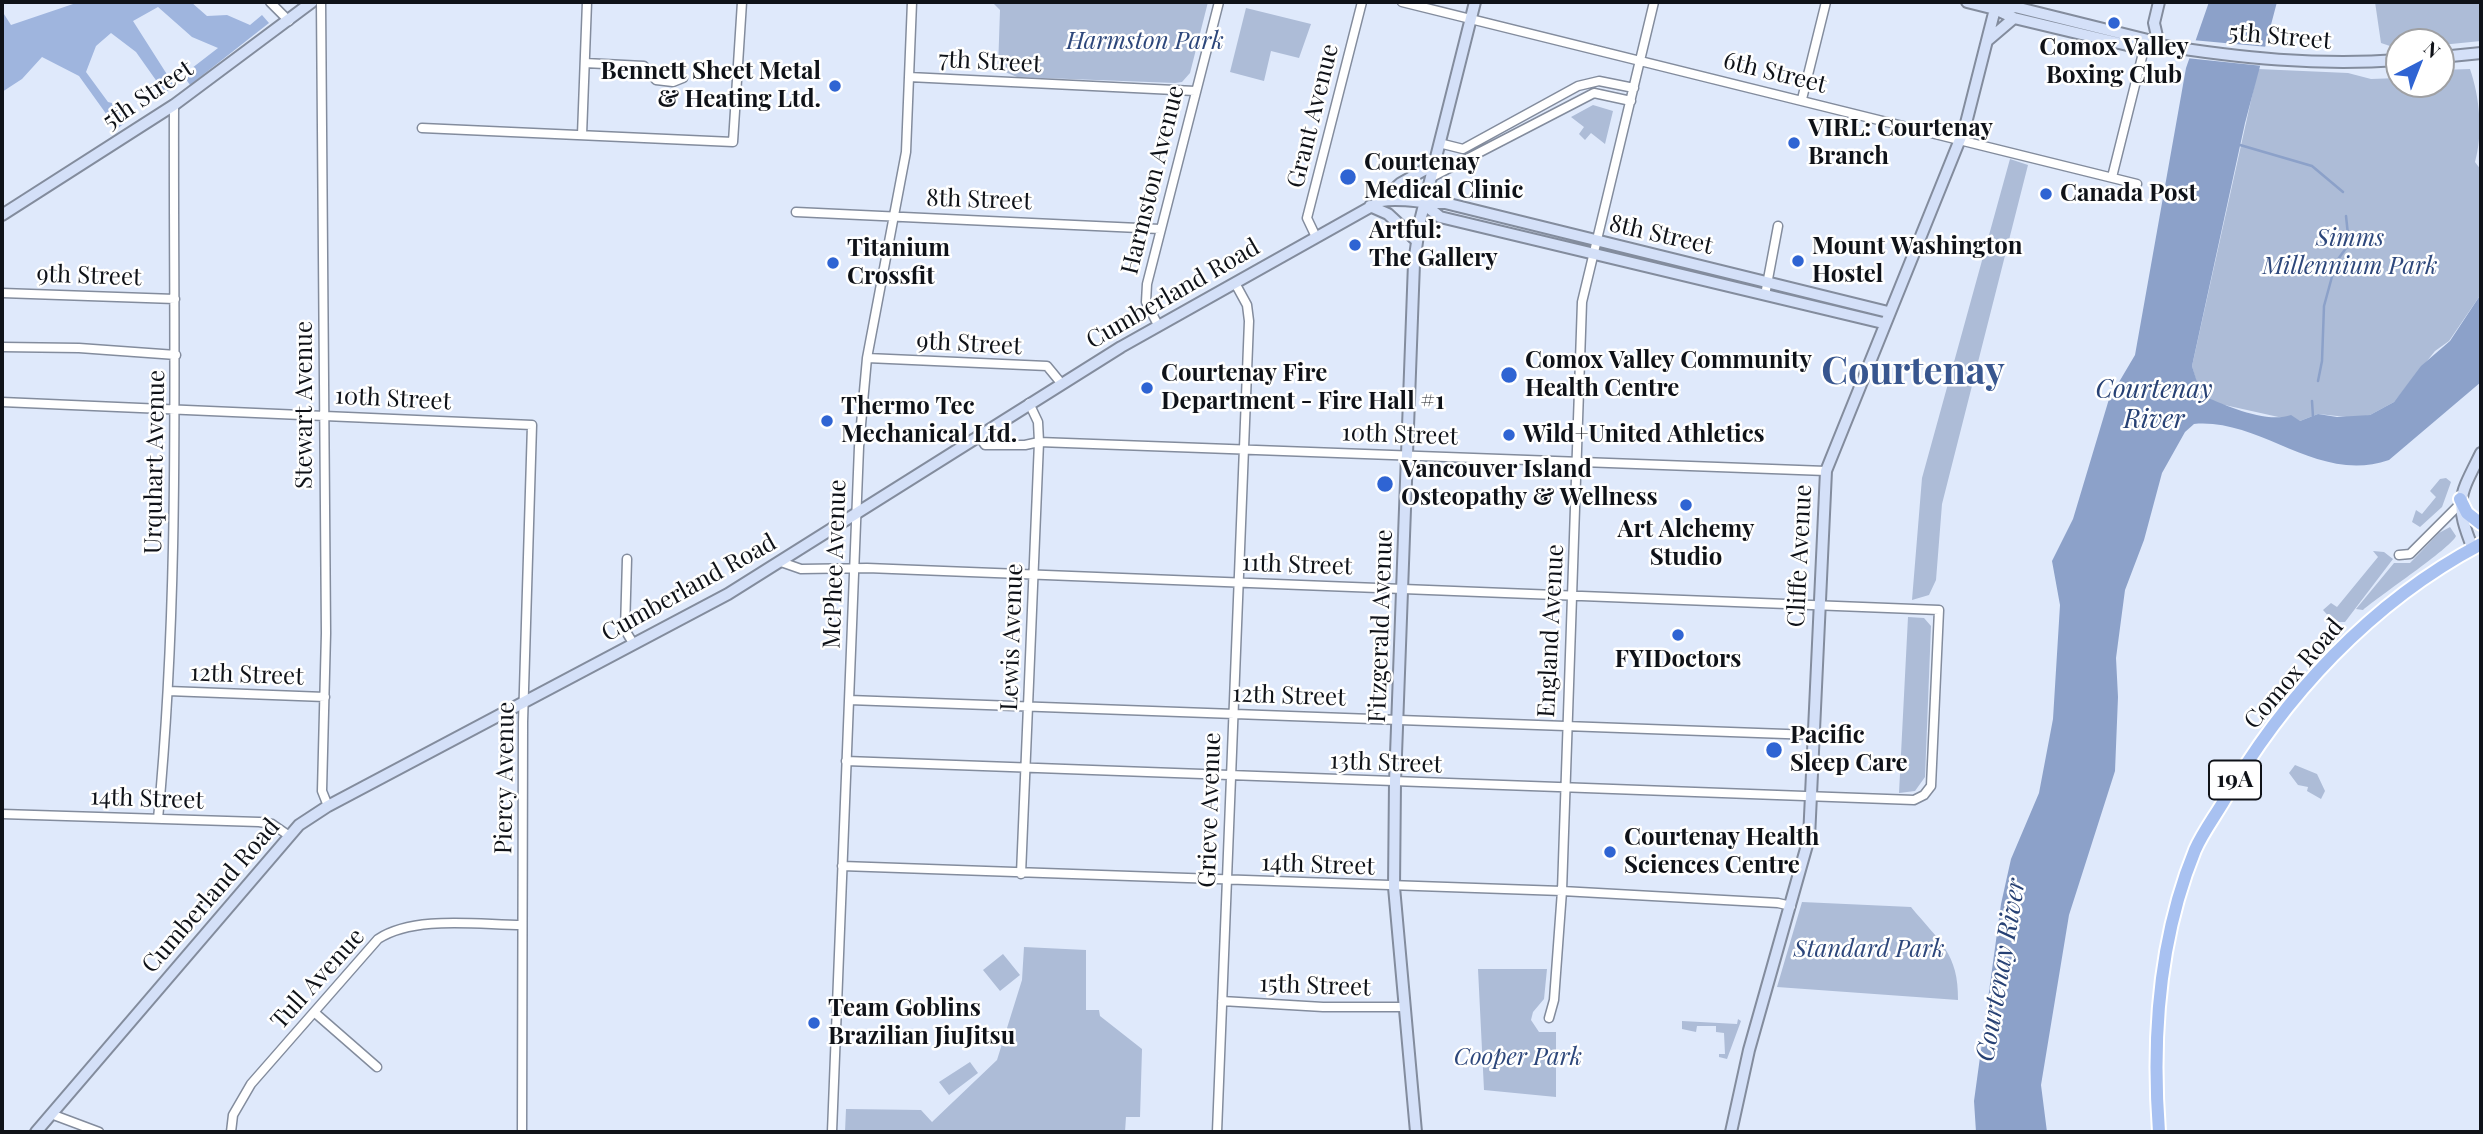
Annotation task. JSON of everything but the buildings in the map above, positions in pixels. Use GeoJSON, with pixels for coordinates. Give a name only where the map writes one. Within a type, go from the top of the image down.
{"type":"FeatureCollection","features":[{"type":"Feature","properties":{"kind":"main road"},"geometry":{"type":"LineString","coordinates":[[2460,502],[2467,513],[2481,524]]}},
{"type":"Feature","properties":{"kind":"main road","name":"Comox Road"},"geometry":{"type":"LineString","coordinates":[[2159,1132],[2154,1074],[2163,972],[2175,917],[2196,849],[2238,776],[2282,716],[2332,657],[2417,582],[2477,547]]}},
{"type":"Feature","properties":{"kind":"street"},"geometry":{"type":"LineString","coordinates":[[270,2],[289,21]]}},
{"type":"Feature","properties":{"kind":"street","name":"5th Street"},"geometry":{"type":"LineString","coordinates":[[2,215],[174,105],[312,2]]}},
{"type":"Feature","properties":{"kind":"street","name":"Stewart Avenue"},"geometry":{"type":"LineString","coordinates":[[321,2],[326,697],[322,791],[328,806]]}},
{"type":"Feature","properties":{"kind":"street"},"geometry":{"type":"LineString","coordinates":[[582,135],[587,2]]}},
{"type":"Feature","properties":{"kind":"street"},"geometry":{"type":"LineString","coordinates":[[422,128],[733,142],[743,2]]}},
{"type":"Feature","properties":{"kind":"street","name":"McPhee Avenue"},"geometry":{"type":"LineString","coordinates":[[832,1132],[856,512],[867,358],[906,152],[912,2]]}},
{"type":"Feature","properties":{"kind":"street","name":"Harmston Avenue"},"geometry":{"type":"LineString","coordinates":[[1158,325],[1146,302],[1146,291],[1219,2]]}},
{"type":"Feature","properties":{"kind":"street","name":"Grant Avenue"},"geometry":{"type":"LineString","coordinates":[[1315,237],[1307,218],[1362,2]]}},
{"type":"Feature","properties":{"kind":"street","name":"6th Street"},"geometry":{"type":"LineString","coordinates":[[1402,2],[2137,184]]}},
{"type":"Feature","properties":{"kind":"street","name":"Fitzgerald Avenue"},"geometry":{"type":"LineString","coordinates":[[1416,1132],[1394,887],[1395,782],[1416,240],[1475,2]]}},
{"type":"Feature","properties":{"kind":"street","name":"England Avenue"},"geometry":{"type":"LineString","coordinates":[[1549,1018],[1554,1000],[1562,891],[1582,302],[1654,2]]}},
{"type":"Feature","properties":{"kind":"street"},"geometry":{"type":"LineString","coordinates":[[1802,99],[1826,2]]}},
{"type":"Feature","properties":{"kind":"street","name":"5th Street"},"geometry":{"type":"LineString","coordinates":[[1967,2],[2015,7],[2159,45],[2261,60],[2351,64],[2385,61]]}},
{"type":"Feature","properties":{"kind":"street"},"geometry":{"type":"LineString","coordinates":[[2159,2],[2154,23],[2159,45]]}},
{"type":"Feature","properties":{"kind":"street","name":"5th Street"},"geometry":{"type":"LineString","coordinates":[[1996,5],[2014,18],[2144,49],[2159,45]]}},
{"type":"Feature","properties":{"kind":"street","name":"Cliffe Avenue"},"geometry":{"type":"LineString","coordinates":[[1731,1132],[1749,1050],[1807,851],[1817,605],[1826,471],[1883,323],[1960,139],[1996,5]]}},
{"type":"Feature","properties":{"kind":"street"},"geometry":{"type":"LineString","coordinates":[[1987,41],[2014,18]]}},
{"type":"Feature","properties":{"kind":"street"},"geometry":{"type":"LineString","coordinates":[[2112,177],[2144,49]]}},
{"type":"Feature","properties":{"kind":"street"},"geometry":{"type":"LineString","coordinates":[[2455,56],[2481,53]]}},
{"type":"Feature","properties":{"kind":"street"},"geometry":{"type":"LineString","coordinates":[[585,63],[644,66],[656,80],[673,82],[683,78]]}},
{"type":"Feature","properties":{"kind":"street","name":"7th Street"},"geometry":{"type":"LineString","coordinates":[[909,77],[1195,91]]}},
{"type":"Feature","properties":{"kind":"street"},"geometry":{"type":"LineString","coordinates":[[1439,143],[1463,149],[1578,86],[1599,81],[1634,88]]}},
{"type":"Feature","properties":{"kind":"street"},"geometry":{"type":"LineString","coordinates":[[1432,177],[1594,93],[1631,101]]}},
{"type":"Feature","properties":{"kind":"street","name":"Urquhart Avenue"},"geometry":{"type":"LineString","coordinates":[[158,819],[168,691],[177,410],[174,105]]}},
{"type":"Feature","properties":{"kind":"street","name":"Cumberland Road"},"geometry":{"type":"LineString","coordinates":[[36,1132],[288,835],[328,806],[526,702],[782,562],[856,512],[1061,383],[1158,325],[1381,201],[1401,183],[1435,163]]}},
{"type":"Feature","properties":{"kind":"street","name":"8th Street"},"geometry":{"type":"LineString","coordinates":[[1381,201],[1404,199],[1424,204],[1445,202],[1888,312]]}},
{"type":"Feature","properties":{"kind":"street","name":"8th Street"},"geometry":{"type":"LineString","coordinates":[[1424,204],[1440,217],[1883,323]]}},
{"type":"Feature","properties":{"kind":"street"},"geometry":{"type":"LineString","coordinates":[[1370,206],[1388,214],[1416,240]]}},
{"type":"Feature","properties":{"kind":"street","name":"8th Street"},"geometry":{"type":"LineString","coordinates":[[796,212],[1160,229]]}},
{"type":"Feature","properties":{"kind":"street"},"geometry":{"type":"LineString","coordinates":[[1765,295],[1778,226]]}},
{"type":"Feature","properties":{"kind":"street","name":"Grieve Avenue"},"geometry":{"type":"LineString","coordinates":[[1217,1132],[1249,313],[1235,283]]}},
{"type":"Feature","properties":{"kind":"street","name":"9th Street"},"geometry":{"type":"LineString","coordinates":[[2,293],[175,299]]}},
{"type":"Feature","properties":{"kind":"street"},"geometry":{"type":"LineString","coordinates":[[2,347],[79,348],[176,355]]}},
{"type":"Feature","properties":{"kind":"street","name":"9th Street"},"geometry":{"type":"LineString","coordinates":[[867,358],[1047,366],[1061,383]]}},
{"type":"Feature","properties":{"kind":"street","name":"10th Street"},"geometry":{"type":"LineString","coordinates":[[2,402],[532,425]]}},
{"type":"Feature","properties":{"kind":"street","name":"Lewis Avenue"},"geometry":{"type":"LineString","coordinates":[[1021,874],[1039,442],[1038,422],[1029,403]]}},
{"type":"Feature","properties":{"kind":"street","name":"Piercy Avenue"},"geometry":{"type":"LineString","coordinates":[[522,1132],[522,925],[532,425]]}},
{"type":"Feature","properties":{"kind":"street","name":"10th Street"},"geometry":{"type":"LineString","coordinates":[[978,435],[985,445],[1025,446],[1039,442],[1243,448],[1826,471]]}},
{"type":"Feature","properties":{"kind":"street"},"geometry":{"type":"LineString","coordinates":[[2399,555],[2410,554],[2460,502],[2481,453]]}},
{"type":"Feature","properties":{"kind":"street","name":"Comox Road"},"geometry":{"type":"LineString","coordinates":[[2460,502],[2477,547]]}},
{"type":"Feature","properties":{"kind":"street"},"geometry":{"type":"LineString","coordinates":[[627,559],[625,630],[633,643]]}},
{"type":"Feature","properties":{"kind":"street","name":"11th Street"},"geometry":{"type":"LineString","coordinates":[[782,562],[801,569],[867,568],[1034,574],[1939,610],[1931,786],[1924,795]]}},
{"type":"Feature","properties":{"kind":"street","name":"12th Street"},"geometry":{"type":"LineString","coordinates":[[168,691],[326,697]]}},
{"type":"Feature","properties":{"kind":"street","name":"12th Street"},"geometry":{"type":"LineString","coordinates":[[849,700],[1812,735]]}},
{"type":"Feature","properties":{"kind":"street","name":"13th Street"},"geometry":{"type":"LineString","coordinates":[[846,761],[1811,797],[1914,800],[1924,795]]}},
{"type":"Feature","properties":{"kind":"street","name":"14th Street"},"geometry":{"type":"LineString","coordinates":[[2,814],[259,822],[272,824],[288,835]]}},
{"type":"Feature","properties":{"kind":"street","name":"14th Street"},"geometry":{"type":"LineString","coordinates":[[842,866],[1562,891],[1778,903],[1791,906]]}},
{"type":"Feature","properties":{"kind":"street","name":"Tull Avenue"},"geometry":{"type":"LineString","coordinates":[[232,1132],[233,1115],[251,1084],[378,939],[392,929],[412,925],[522,925]]}},
{"type":"Feature","properties":{"kind":"street","name":"15th Street"},"geometry":{"type":"LineString","coordinates":[[1223,1001],[1323,1007],[1405,1007]]}},
{"type":"Feature","properties":{"kind":"street"},"geometry":{"type":"LineString","coordinates":[[314,1012],[377,1068]]}},
{"type":"Feature","properties":{"kind":"street"},"geometry":{"type":"LineString","coordinates":[[51,1114],[99,1132]]}},
{"type":"Feature","properties":{"kind":"green space","name":"Harmston Park"},"geometry":{"type":"Polygon","coordinates":[[[992,2],[1208,2],[1190,73],[1182,82],[1175,83],[1017,77],[998,69],[1000,10],[992,2]]]}},
{"type":"Feature","properties":{"kind":"green space"},"geometry":{"type":"Polygon","coordinates":[[[2375,2],[2481,2],[2481,41],[2455,44],[2455,28],[2385,28],[2385,44],[2381,43],[2375,2]]]}},
{"type":"Feature","properties":{"kind":"green space"},"geometry":{"type":"Polygon","coordinates":[[[1246,8],[1311,24],[1299,58],[1271,51],[1264,81],[1230,72],[1246,8]]]}},
{"type":"Feature","properties":{"kind":"green space","name":"Simms Millennium Park"},"geometry":{"type":"Polygon","coordinates":[[[2258,69],[2348,73],[2371,79],[2385,78],[2385,98],[2455,98],[2455,70],[2470,69],[2479,116],[2475,162],[2481,170],[2481,294],[2449,341],[2435,351],[2394,402],[2370,415],[2356,418],[2318,414],[2300,421],[2283,418],[2220,404],[2200,395],[2192,366],[2258,69]]]}},
{"type":"Feature","properties":{"kind":"green space"},"geometry":{"type":"Polygon","coordinates":[[[1593,105],[1613,111],[1605,144],[1591,133],[1585,140],[1579,134],[1584,127],[1571,117],[1593,105]]]}},
{"type":"Feature","properties":{"kind":"green space"},"geometry":{"type":"Polygon","coordinates":[[[2010,159],[2028,165],[1942,504],[1936,580],[1929,595],[1912,600],[1922,478],[2010,159]]]}},
{"type":"Feature","properties":{"kind":"green space"},"geometry":{"type":"Polygon","coordinates":[[[2446,478],[2451,482],[2442,507],[2420,527],[2412,522],[2416,510],[2422,514],[2436,497],[2430,491],[2440,479],[2446,478]]]}},
{"type":"Feature","properties":{"kind":"green space"},"geometry":{"type":"Polygon","coordinates":[[[2450,527],[2456,536],[2442,551],[2363,610],[2356,609],[2394,563],[2410,563],[2439,533],[2450,527]]]}},
{"type":"Feature","properties":{"kind":"green space"},"geometry":{"type":"Polygon","coordinates":[[[2373,551],[2384,552],[2393,559],[2345,622],[2334,622],[2323,610],[2331,603],[2337,607],[2378,557],[2373,551]]]}},
{"type":"Feature","properties":{"kind":"green space"},"geometry":{"type":"Polygon","coordinates":[[[1908,617],[1924,618],[1931,626],[1925,777],[1915,791],[1899,793],[1908,617]]]}},
{"type":"Feature","properties":{"kind":"green space"},"geometry":{"type":"Polygon","coordinates":[[[2295,765],[2317,774],[2325,791],[2321,799],[2307,791],[2308,787],[2298,785],[2289,773],[2295,765]]]}},
{"type":"Feature","properties":{"kind":"green space","name":"Standard Park"},"geometry":{"type":"Polygon","coordinates":[[[1802,902],[1911,907],[1951,959],[1958,1000],[1777,987],[1802,902]]]}},
{"type":"Feature","properties":{"kind":"green space"},"geometry":{"type":"Polygon","coordinates":[[[1024,947],[1086,950],[1086,1010],[1099,1010],[1100,1016],[1142,1049],[1140,1117],[1126,1117],[1125,1132],[845,1132],[846,1109],[921,1110],[932,1122],[997,1060],[1022,980],[1024,947]]]}},
{"type":"Feature","properties":{"kind":"green space"},"geometry":{"type":"Polygon","coordinates":[[[1003,954],[1020,975],[1000,991],[983,970],[1003,954]]]}},
{"type":"Feature","properties":{"kind":"green space","name":"Cooper Park"},"geometry":{"type":"Polygon","coordinates":[[[1478,969],[1547,969],[1544,999],[1533,1012],[1531,1020],[1539,1032],[1556,1032],[1556,1097],[1484,1090],[1478,969]]]}},
{"type":"Feature","properties":{"kind":"green space"},"geometry":{"type":"Polygon","coordinates":[[[1738,1019],[1741,1021],[1727,1059],[1719,1057],[1719,1054],[1725,1054],[1724,1033],[1716,1032],[1716,1026],[1697,1026],[1696,1032],[1682,1029],[1682,1021],[1737,1024],[1738,1019]]]}},
{"type":"Feature","properties":{"kind":"green space"},"geometry":{"type":"Polygon","coordinates":[[[970,1062],[978,1073],[949,1095],[939,1082],[970,1062]]]}},
{"type":"Feature","properties":{"kind":"shaded area"},"geometry":{"type":"Polygon","coordinates":[[[79,2],[191,2],[207,16],[227,15],[250,25],[262,15],[269,23],[190,85],[183,75],[218,48],[192,37],[158,7],[133,21],[175,87],[165,93],[136,52],[111,33],[96,46],[86,72],[108,102],[116,104],[126,122],[117,129],[79,76],[42,57],[22,79],[2,92],[2,11],[11,25],[79,2]]]}},
{"type":"Feature","properties":{"kind":"water","name":"Courtenay River"},"geometry":{"type":"Polygon","coordinates":[[[2209,2],[2277,2],[2245,123],[2192,366],[2201,395],[2246,412],[2270,417],[2291,415],[2300,421],[2318,414],[2337,417],[2370,415],[2394,402],[2421,366],[2450,341],[2481,294],[2481,382],[2389,460],[2363,465],[2338,464],[2314,458],[2243,431],[2219,425],[2194,424],[2185,432],[2162,473],[2144,540],[2125,590],[2116,658],[2118,697],[2115,771],[2069,915],[2041,1085],[2047,1132],[1976,1132],[1974,1101],[2001,904],[2011,859],[2039,793],[2053,719],[2060,605],[2052,561],[2073,519],[2109,399],[2135,355],[2186,68],[2209,2]]]}},
{"type":"Feature","properties":{"kind":"pier"},"geometry":{"type":"Polygon","coordinates":[[[2192,40],[2268,47],[2263,66],[2186,58],[2192,40]]]}},
{"type":"Feature","properties":{"kind":"waterway"},"geometry":{"type":"LineString","coordinates":[[2240,145],[2312,166],[2343,192]]}},
{"type":"Feature","properties":{"kind":"waterway"},"geometry":{"type":"LineString","coordinates":[[2318,381],[2322,361],[2324,306],[2336,262],[2349,244],[2346,216]]}},
{"type":"Feature","properties":{"kind":"waterway"},"geometry":{"type":"LineString","coordinates":[[2312,401],[2313,417]]}},
{"type":"Feature","properties":{"kind":"place","name":"Comox Valley Boxing Club"},"geometry":{"type":"Point","coordinates":[2114,23]}},
{"type":"Feature","properties":{"kind":"place","name":"Bennett Sheet Metal & Heating Ltd."},"geometry":{"type":"Point","coordinates":[835,86]}},
{"type":"Feature","properties":{"kind":"place","name":"VIRL: Courtenay Branch"},"geometry":{"type":"Point","coordinates":[1794,143]}},
{"type":"Feature","properties":{"kind":"place","name":"Courtenay Medical Clinic"},"geometry":{"type":"Point","coordinates":[1348,177]}},
{"type":"Feature","properties":{"kind":"place","name":"Canada Post"},"geometry":{"type":"Point","coordinates":[2046,194]}},
{"type":"Feature","properties":{"kind":"place","name":"Artful: The Gallery"},"geometry":{"type":"Point","coordinates":[1355,245]}},
{"type":"Feature","properties":{"kind":"place","name":"Mount Washington Hostel"},"geometry":{"type":"Point","coordinates":[1798,261]}},
{"type":"Feature","properties":{"kind":"place","name":"Titanium Crossfit"},"geometry":{"type":"Point","coordinates":[833,263]}},
{"type":"Feature","properties":{"kind":"place","name":"Comox Valley Community Health Centre"},"geometry":{"type":"Point","coordinates":[1509,375]}},
{"type":"Feature","properties":{"kind":"place","name":"Courtenay Fire Department - Fire Hall #1"},"geometry":{"type":"Point","coordinates":[1147,388]}},
{"type":"Feature","properties":{"kind":"place","name":"Thermo Tec Mechanical Ltd."},"geometry":{"type":"Point","coordinates":[827,421]}},
{"type":"Feature","properties":{"kind":"place","name":"Wild+United Athletics"},"geometry":{"type":"Point","coordinates":[1509,435]}},
{"type":"Feature","properties":{"kind":"place","name":"Vancouver Island Osteopathy & Wellness"},"geometry":{"type":"Point","coordinates":[1385,484]}},
{"type":"Feature","properties":{"kind":"place","name":"Art Alchemy Studio"},"geometry":{"type":"Point","coordinates":[1686,505]}},
{"type":"Feature","properties":{"kind":"place","name":"FYIDoctors"},"geometry":{"type":"Point","coordinates":[1678,635]}},
{"type":"Feature","properties":{"kind":"place","name":"Pacific Sleep Care"},"geometry":{"type":"Point","coordinates":[1774,750]}},
{"type":"Feature","properties":{"kind":"place","name":"Courtenay Health Sciences Centre"},"geometry":{"type":"Point","coordinates":[1610,852]}},
{"type":"Feature","properties":{"kind":"place","name":"Team Goblins Brazilian JiuJitsu"},"geometry":{"type":"Point","coordinates":[814,1023]}},
{"type":"Feature","properties":{"kind":"district","name":"Courtenay"},"geometry":{"type":"Point","coordinates":[1913,372]}}]}
